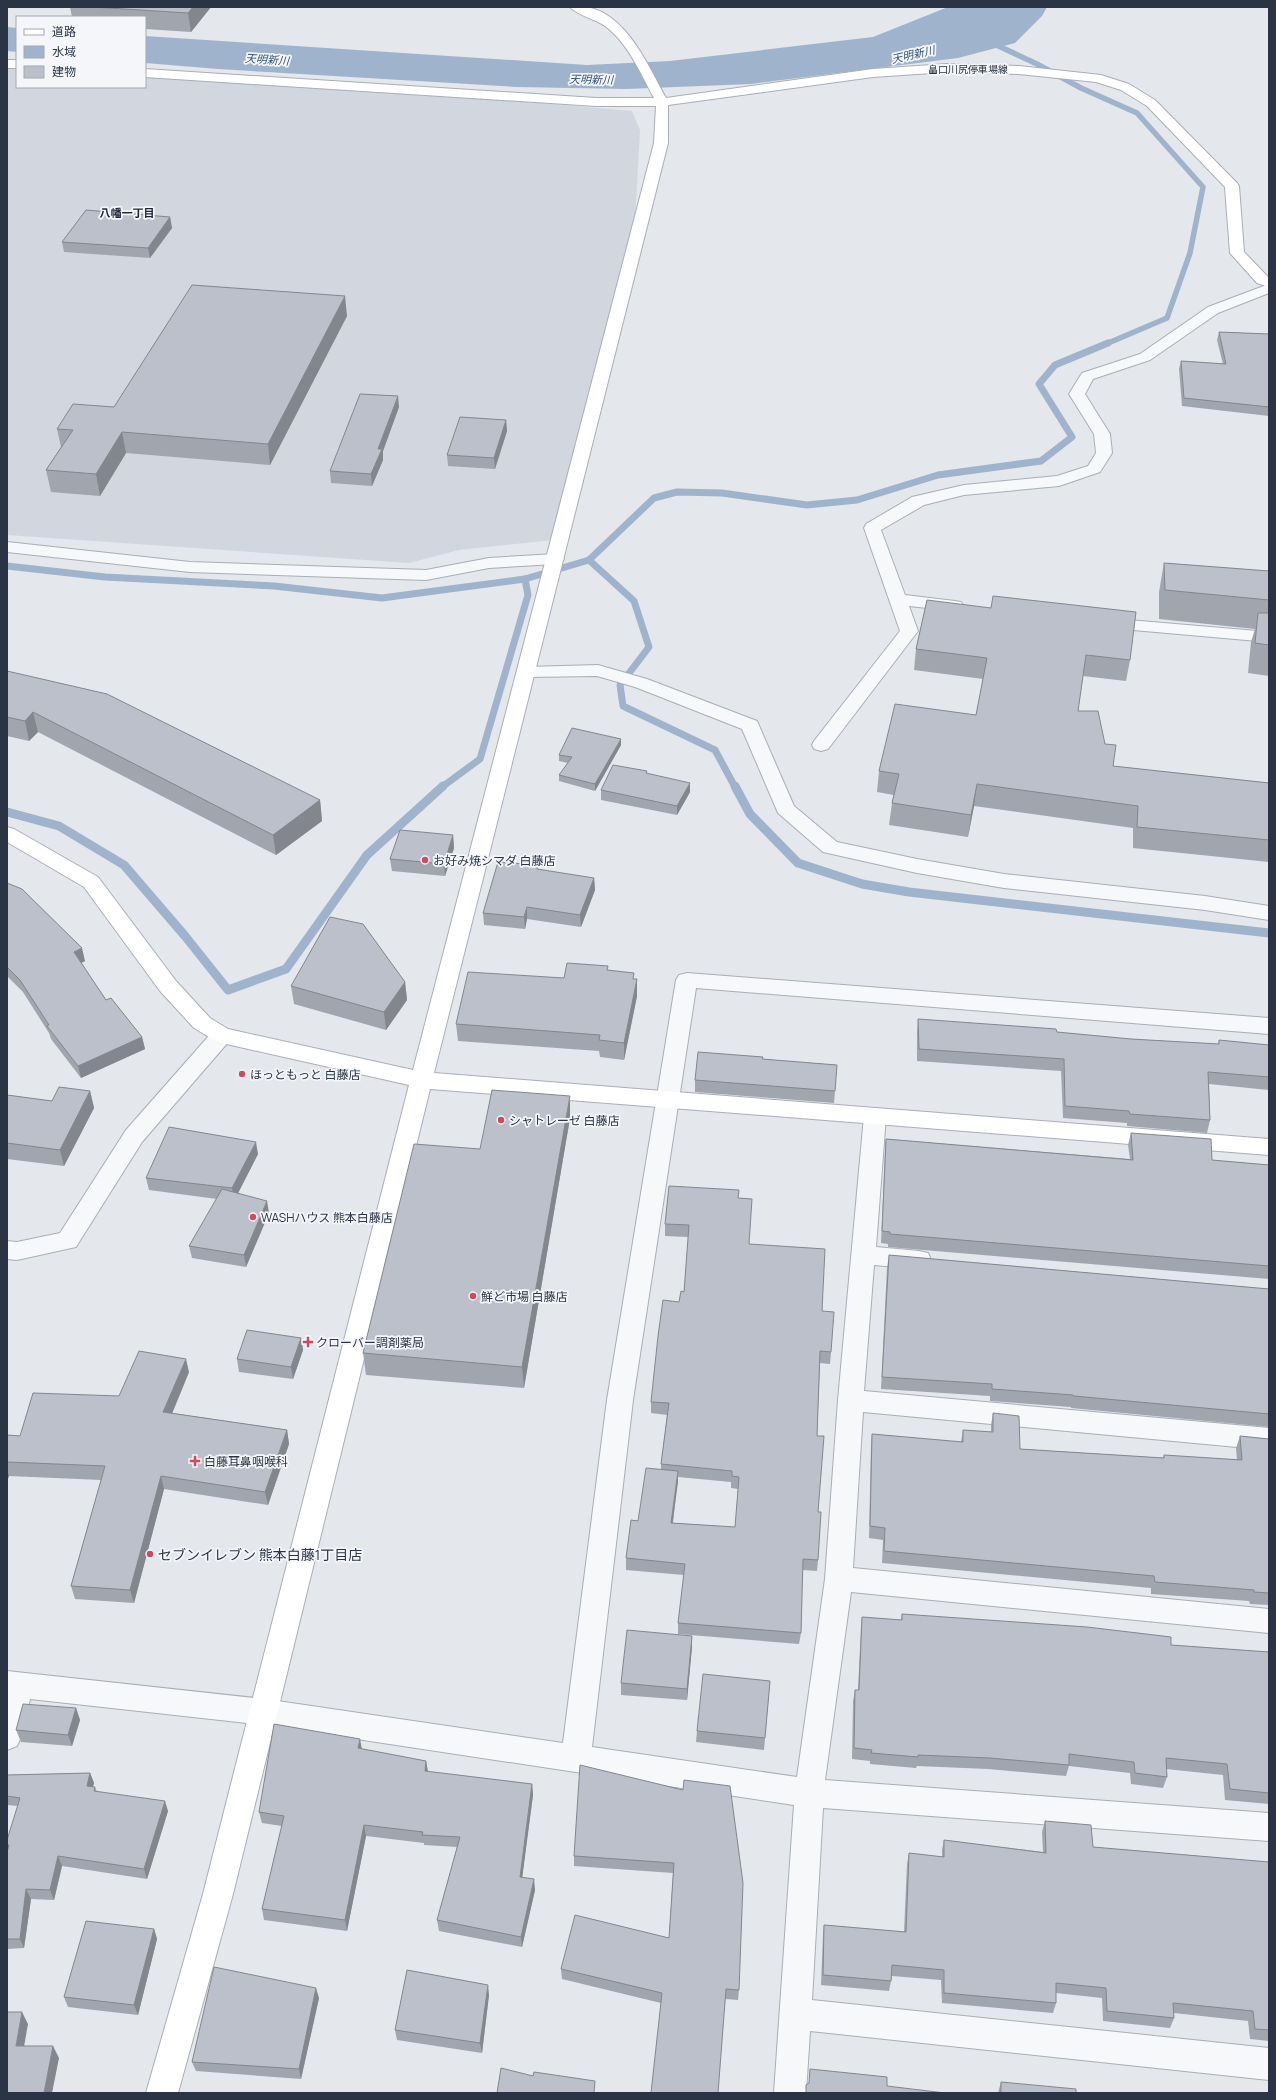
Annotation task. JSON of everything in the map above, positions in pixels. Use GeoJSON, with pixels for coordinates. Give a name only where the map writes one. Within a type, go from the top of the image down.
{"type":"FeatureCollection","features":[{"type":"Feature","properties":{"kind":"street"},"geometry":{"type":"LineString","coordinates":[[162,2093],[218,1894],[302,1554],[661,143],[659,97],[639,57],[618,29],[587,11],[576,7]]}},
{"type":"Feature","properties":{"kind":"street","name":"畠口川尻停車場線"},"geometry":{"type":"LineString","coordinates":[[146,73],[401,88],[596,102],[659,97],[717,96],[873,73],[947,68],[1068,74],[1098,78],[1125,87],[1152,103],[1232,186],[1237,253],[1262,280],[1269,283]]}},
{"type":"Feature","properties":{"kind":"street"},"geometry":{"type":"LineString","coordinates":[[821,745],[909,632],[872,528],[918,501],[964,490],[1059,481],[1094,469],[1104,453],[1102,434],[1077,394],[1087,376],[1145,357],[1213,310],[1269,288]]}},
{"type":"Feature","properties":{"kind":"street"},"geometry":{"type":"LineString","coordinates":[[7,547],[190,567],[426,575],[489,563],[555,559]]}},
{"type":"Feature","properties":{"kind":"street"},"geometry":{"type":"LineString","coordinates":[[898,600],[968,608]]}},
{"type":"Feature","properties":{"kind":"street"},"geometry":{"type":"LineString","coordinates":[[1085,621],[1269,637]]}},
{"type":"Feature","properties":{"kind":"street"},"geometry":{"type":"LineString","coordinates":[[526,672],[598,670],[641,683],[750,725],[785,808],[830,847],[917,866],[1004,880],[1205,903],[1269,913]]}},
{"type":"Feature","properties":{"kind":"street"},"geometry":{"type":"LineString","coordinates":[[7,833],[91,882],[168,986],[202,1024],[222,1036],[422,1080],[1269,1147]]}},
{"type":"Feature","properties":{"kind":"street"},"geometry":{"type":"LineString","coordinates":[[576,1758],[620,1400],[687,980],[1269,1026]]}},
{"type":"Feature","properties":{"kind":"street"},"geometry":{"type":"LineString","coordinates":[[7,1250],[17,1251],[68,1241],[134,1136],[222,1036]]}},
{"type":"Feature","properties":{"kind":"street"},"geometry":{"type":"LineString","coordinates":[[790,2093],[809,1793],[839,1579],[850,1400],[875,1116]]}},
{"type":"Feature","properties":{"kind":"street"},"geometry":{"type":"LineString","coordinates":[[863,1255],[942,1262]]}},
{"type":"Feature","properties":{"kind":"street"},"geometry":{"type":"LineString","coordinates":[[850,1400],[1269,1439]]}},
{"type":"Feature","properties":{"kind":"street"},"geometry":{"type":"LineString","coordinates":[[839,1579],[1269,1621]]}},
{"type":"Feature","properties":{"kind":"street"},"geometry":{"type":"LineString","coordinates":[[7,1737],[13,1684],[264,1712],[809,1793],[1269,1827]]}},
{"type":"Feature","properties":{"kind":"street"},"geometry":{"type":"LineString","coordinates":[[794,2014],[1269,2064]]}},
{"type":"Feature","properties":{"kind":"shaded area"},"geometry":{"type":"Polygon","coordinates":[[[7,66],[16,66],[16,88],[146,88],[146,75],[387,90],[632,111],[640,130],[635,221],[553,540],[459,550],[409,563],[7,535],[7,66]]]}},
{"type":"Feature","properties":{"kind":"water","name":"天明新川"},"geometry":{"type":"Polygon","coordinates":[[[948,7],[1047,7],[1042,16],[1015,43],[958,58],[751,84],[626,89],[517,87],[218,69],[146,63],[146,36],[587,65],[670,61],[873,37],[948,7]]]}},
{"type":"Feature","properties":{"kind":"water"},"geometry":{"type":"Polygon","coordinates":[[[7,27],[16,28],[16,52],[7,51],[7,27]]]}},
{"type":"Feature","properties":{"kind":"building"},"geometry":{"type":"Polygon","coordinates":[[[92,7],[193,7],[188,13],[92,7]]]}},
{"type":"Feature","properties":{"kind":"building"},"geometry":{"type":"Polygon","coordinates":[[[86,210],[170,217],[148,248],[62,242],[86,210]]]}},
{"type":"Feature","properties":{"kind":"building"},"geometry":{"type":"Polygon","coordinates":[[[192,285],[345,296],[268,444],[122,432],[96,474],[46,470],[73,430],[57,429],[73,404],[114,407],[192,285]]]}},
{"type":"Feature","properties":{"kind":"building"},"geometry":{"type":"Polygon","coordinates":[[[1219,332],[1269,334],[1269,407],[1184,398],[1181,361],[1226,364],[1219,332]]]}},
{"type":"Feature","properties":{"kind":"building"},"geometry":{"type":"Polygon","coordinates":[[[360,394],[398,396],[378,449],[382,449],[371,474],[330,471],[360,394]]]}},
{"type":"Feature","properties":{"kind":"building"},"geometry":{"type":"Polygon","coordinates":[[[460,417],[506,420],[494,458],[447,455],[460,417]]]}},
{"type":"Feature","properties":{"kind":"building"},"geometry":{"type":"Polygon","coordinates":[[[1164,563],[1269,571],[1269,600],[1165,590],[1164,563]]]}},
{"type":"Feature","properties":{"kind":"building"},"geometry":{"type":"Polygon","coordinates":[[[993,596],[1136,612],[1130,660],[1086,655],[1078,711],[1098,711],[1105,744],[1116,745],[1113,766],[1269,783],[1269,840],[1137,827],[1138,806],[977,784],[971,815],[892,803],[899,774],[879,771],[895,704],[976,715],[987,658],[916,649],[927,600],[991,608],[993,596]]]}},
{"type":"Feature","properties":{"kind":"building"},"geometry":{"type":"Polygon","coordinates":[[[1258,613],[1269,613],[1269,645],[1255,643],[1258,613]]]}},
{"type":"Feature","properties":{"kind":"building"},"geometry":{"type":"Polygon","coordinates":[[[7,671],[107,694],[320,800],[273,835],[33,712],[25,721],[7,717],[7,671]]]}},
{"type":"Feature","properties":{"kind":"building"},"geometry":{"type":"Polygon","coordinates":[[[572,728],[621,739],[595,784],[559,775],[572,757],[559,755],[572,728]]]}},
{"type":"Feature","properties":{"kind":"building"},"geometry":{"type":"Polygon","coordinates":[[[613,765],[647,771],[646,773],[690,783],[677,806],[601,790],[613,765]]]}},
{"type":"Feature","properties":{"kind":"building"},"geometry":{"type":"Polygon","coordinates":[[[400,830],[453,835],[444,864],[390,859],[400,830]]]}},
{"type":"Feature","properties":{"kind":"building"},"geometry":{"type":"Polygon","coordinates":[[[498,862],[538,865],[537,869],[594,878],[580,915],[527,907],[524,917],[483,913],[498,862]]]}},
{"type":"Feature","properties":{"kind":"building"},"geometry":{"type":"Polygon","coordinates":[[[7,883],[22,889],[82,948],[74,952],[106,1000],[111,998],[142,1037],[78,1066],[47,1026],[49,1025],[20,980],[7,967],[7,883]]]}},
{"type":"Feature","properties":{"kind":"building"},"geometry":{"type":"Polygon","coordinates":[[[330,917],[363,924],[405,982],[384,1012],[291,986],[330,917]]]}},
{"type":"Feature","properties":{"kind":"building"},"geometry":{"type":"Polygon","coordinates":[[[567,963],[608,966],[607,970],[634,973],[633,979],[637,979],[624,1043],[599,1040],[600,1035],[456,1024],[468,972],[564,978],[567,963]]]}},
{"type":"Feature","properties":{"kind":"building"},"geometry":{"type":"Polygon","coordinates":[[[918,1019],[1056,1029],[1057,1032],[1131,1039],[1219,1044],[1219,1040],[1269,1045],[1269,1077],[1208,1072],[1210,1120],[1130,1114],[1129,1111],[1065,1106],[1064,1059],[919,1049],[918,1019]]]}},
{"type":"Feature","properties":{"kind":"building"},"geometry":{"type":"Polygon","coordinates":[[[698,1052],[837,1065],[835,1091],[695,1080],[698,1052]]]}},
{"type":"Feature","properties":{"kind":"building"},"geometry":{"type":"Polygon","coordinates":[[[59,1087],[90,1091],[60,1150],[7,1143],[7,1095],[52,1101],[59,1087]]]}},
{"type":"Feature","properties":{"kind":"building"},"geometry":{"type":"Polygon","coordinates":[[[492,1090],[570,1096],[522,1367],[363,1353],[414,1144],[480,1149],[492,1090]]]}},
{"type":"Feature","properties":{"kind":"building"},"geometry":{"type":"Polygon","coordinates":[[[169,1127],[256,1142],[232,1188],[146,1178],[169,1127]]]}},
{"type":"Feature","properties":{"kind":"building"},"geometry":{"type":"Polygon","coordinates":[[[1131,1133],[1211,1139],[1212,1160],[1269,1165],[1269,1266],[890,1234],[890,1232],[882,1231],[886,1139],[1133,1160],[1131,1133]]]}},
{"type":"Feature","properties":{"kind":"building"},"geometry":{"type":"Polygon","coordinates":[[[669,1186],[739,1190],[738,1198],[752,1199],[749,1244],[825,1249],[822,1311],[834,1312],[831,1352],[820,1351],[817,1436],[824,1436],[818,1512],[821,1512],[818,1560],[803,1559],[801,1633],[678,1623],[685,1564],[626,1558],[631,1520],[638,1521],[646,1468],[678,1471],[671,1523],[735,1527],[739,1477],[732,1476],[732,1471],[661,1464],[669,1403],[651,1402],[658,1336],[663,1300],[679,1302],[681,1291],[684,1292],[689,1225],[665,1224],[669,1186]]]}},
{"type":"Feature","properties":{"kind":"building"},"geometry":{"type":"Polygon","coordinates":[[[222,1189],[267,1201],[244,1255],[189,1246],[222,1189]]]}},
{"type":"Feature","properties":{"kind":"building"},"geometry":{"type":"Polygon","coordinates":[[[889,1255],[1269,1289],[1269,1414],[1073,1395],[992,1389],[992,1384],[882,1377],[889,1255]]]}},
{"type":"Feature","properties":{"kind":"building"},"geometry":{"type":"Polygon","coordinates":[[[247,1330],[301,1338],[291,1367],[237,1359],[247,1330]]]}},
{"type":"Feature","properties":{"kind":"building"},"geometry":{"type":"Polygon","coordinates":[[[139,1351],[186,1359],[163,1412],[287,1430],[265,1492],[161,1476],[130,1590],[71,1586],[105,1466],[7,1462],[7,1435],[20,1436],[33,1393],[119,1396],[139,1351]]]}},
{"type":"Feature","properties":{"kind":"building"},"geometry":{"type":"Polygon","coordinates":[[[993,1413],[1019,1416],[1020,1449],[1164,1458],[1164,1455],[1242,1460],[1240,1436],[1269,1439],[1269,1593],[1254,1592],[1254,1590],[1155,1582],[1154,1576],[884,1551],[885,1528],[870,1526],[872,1434],[963,1442],[963,1430],[993,1432],[993,1413]]]}},
{"type":"Feature","properties":{"kind":"building"},"geometry":{"type":"Polygon","coordinates":[[[902,1614],[1087,1627],[1171,1637],[1171,1645],[1269,1652],[1269,1793],[1230,1789],[1227,1764],[1166,1758],[1167,1777],[1135,1773],[1134,1762],[1069,1754],[1069,1765],[990,1758],[918,1755],[918,1757],[871,1753],[872,1750],[854,1748],[855,1690],[859,1690],[862,1617],[902,1620],[902,1614]]]}},
{"type":"Feature","properties":{"kind":"building"},"geometry":{"type":"Polygon","coordinates":[[[627,1630],[692,1636],[687,1689],[621,1683],[627,1630]]]}},
{"type":"Feature","properties":{"kind":"building"},"geometry":{"type":"Polygon","coordinates":[[[703,1674],[770,1681],[765,1738],[697,1731],[703,1674]]]}},
{"type":"Feature","properties":{"kind":"building"},"geometry":{"type":"Polygon","coordinates":[[[23,1704],[76,1708],[68,1735],[16,1730],[23,1704]]]}},
{"type":"Feature","properties":{"kind":"building"},"geometry":{"type":"Polygon","coordinates":[[[274,1724],[360,1739],[358,1748],[426,1761],[425,1771],[532,1784],[520,1877],[534,1879],[521,1937],[437,1920],[460,1837],[422,1835],[423,1832],[364,1825],[345,1920],[262,1909],[284,1816],[259,1812],[274,1724]]]}},
{"type":"Feature","properties":{"kind":"building"},"geometry":{"type":"Polygon","coordinates":[[[580,1765],[683,1790],[684,1780],[730,1786],[743,1883],[739,1990],[726,1989],[718,2093],[651,2093],[662,1993],[561,1969],[575,1915],[669,1938],[674,1863],[574,1856],[580,1765]]]}},
{"type":"Feature","properties":{"kind":"building"},"geometry":{"type":"Polygon","coordinates":[[[90,1773],[87,1786],[95,1787],[94,1791],[165,1801],[144,1869],[58,1856],[50,1890],[26,1889],[20,1939],[7,1939],[7,1852],[9,1845],[7,1845],[7,1840],[20,1798],[7,1796],[7,1775],[90,1773]]]}},
{"type":"Feature","properties":{"kind":"building"},"geometry":{"type":"Polygon","coordinates":[[[1045,1821],[1091,1825],[1093,1847],[1269,1862],[1269,2030],[1255,2029],[1253,2011],[1173,2003],[1174,2018],[1107,2011],[1106,1988],[1056,1983],[1056,2003],[944,1993],[944,1970],[892,1965],[891,1981],[823,1975],[824,1925],[906,1932],[909,1853],[944,1857],[944,1840],[1046,1853],[1045,1821]]]}},
{"type":"Feature","properties":{"kind":"building"},"geometry":{"type":"Polygon","coordinates":[[[86,1921],[154,1929],[134,2005],[64,1997],[86,1921]]]}},
{"type":"Feature","properties":{"kind":"building"},"geometry":{"type":"Polygon","coordinates":[[[214,1967],[316,1988],[299,2069],[192,2062],[214,1967]]]}},
{"type":"Feature","properties":{"kind":"building"},"geometry":{"type":"Polygon","coordinates":[[[407,1970],[488,1985],[480,2043],[395,2030],[407,1970]]]}},
{"type":"Feature","properties":{"kind":"building"},"geometry":{"type":"Polygon","coordinates":[[[7,2012],[22,2012],[16,2046],[53,2046],[44,2093],[7,2093],[7,2012]]]}},
{"type":"Feature","properties":{"kind":"building"},"geometry":{"type":"Polygon","coordinates":[[[501,2068],[533,2076],[534,2072],[595,2081],[594,2093],[497,2093],[501,2068]]]}},
{"type":"Feature","properties":{"kind":"building"},"geometry":{"type":"Polygon","coordinates":[[[810,2069],[887,2077],[887,2086],[945,2093],[806,2093],[806,2085],[809,2083],[810,2069]]]}},
{"type":"Feature","properties":{"kind":"building"},"geometry":{"type":"Polygon","coordinates":[[[1001,2082],[1076,2089],[1076,2093],[1001,2093],[1001,2082]]]}},
{"type":"Feature","properties":{"kind":"waterway"},"geometry":{"type":"LineString","coordinates":[[990,42],[1037,64],[1081,88],[1137,113],[1203,187],[1190,253],[1167,318],[1106,344]]}},
{"type":"Feature","properties":{"kind":"waterway"},"geometry":{"type":"LineString","coordinates":[[589,560],[654,498],[677,492],[722,493],[807,505],[857,500],[938,475],[1041,461],[1072,437],[1039,384],[1055,365],[1108,343]]}},
{"type":"Feature","properties":{"kind":"waterway"},"geometry":{"type":"LineString","coordinates":[[525,579],[589,560]]}},
{"type":"Feature","properties":{"kind":"waterway"},"geometry":{"type":"LineString","coordinates":[[589,560],[634,601],[649,647],[620,685],[623,706],[715,750],[735,787]]}},
{"type":"Feature","properties":{"kind":"waterway"},"geometry":{"type":"LineString","coordinates":[[7,566],[105,577],[274,586],[382,598],[525,579]]}},
{"type":"Feature","properties":{"kind":"waterway"},"geometry":{"type":"LineString","coordinates":[[442,787],[480,759],[528,595],[525,579]]}},
{"type":"Feature","properties":{"kind":"waterway"},"geometry":{"type":"LineString","coordinates":[[7,812],[59,826],[124,865],[185,936],[228,990],[286,969],[367,855],[443,786]]}},
{"type":"Feature","properties":{"kind":"waterway"},"geometry":{"type":"LineString","coordinates":[[735,786],[750,814],[798,863],[862,884],[909,892],[1269,933]]}},
{"type":"Feature","properties":{"kind":"place","name":"お好み焼シマダ 白藤店"},"geometry":{"type":"Point","coordinates":[425,860]}},
{"type":"Feature","properties":{"kind":"place","name":"ほっともっと 白藤店"},"geometry":{"type":"Point","coordinates":[242,1074]}},
{"type":"Feature","properties":{"kind":"place","name":"シャトレーゼ 白藤店"},"geometry":{"type":"Point","coordinates":[501,1120]}},
{"type":"Feature","properties":{"kind":"place","name":"WASHハウス 熊本白藤店"},"geometry":{"type":"Point","coordinates":[253,1217]}},
{"type":"Feature","properties":{"kind":"place","name":"鮮ど市場 白藤店"},"geometry":{"type":"Point","coordinates":[473,1296]}},
{"type":"Feature","properties":{"kind":"place","name":"クローバー調剤薬局"},"geometry":{"type":"Point","coordinates":[308,1342]}},
{"type":"Feature","properties":{"kind":"place","name":"白藤耳鼻咽喉科"},"geometry":{"type":"Point","coordinates":[195,1461]}},
{"type":"Feature","properties":{"kind":"place","name":"セブンイレブン 熊本白藤1丁目店"},"geometry":{"type":"Point","coordinates":[150,1554]}},
{"type":"Feature","properties":{"kind":"district","name":"八幡一丁目"},"geometry":{"type":"Point","coordinates":[127,212]}}]}
